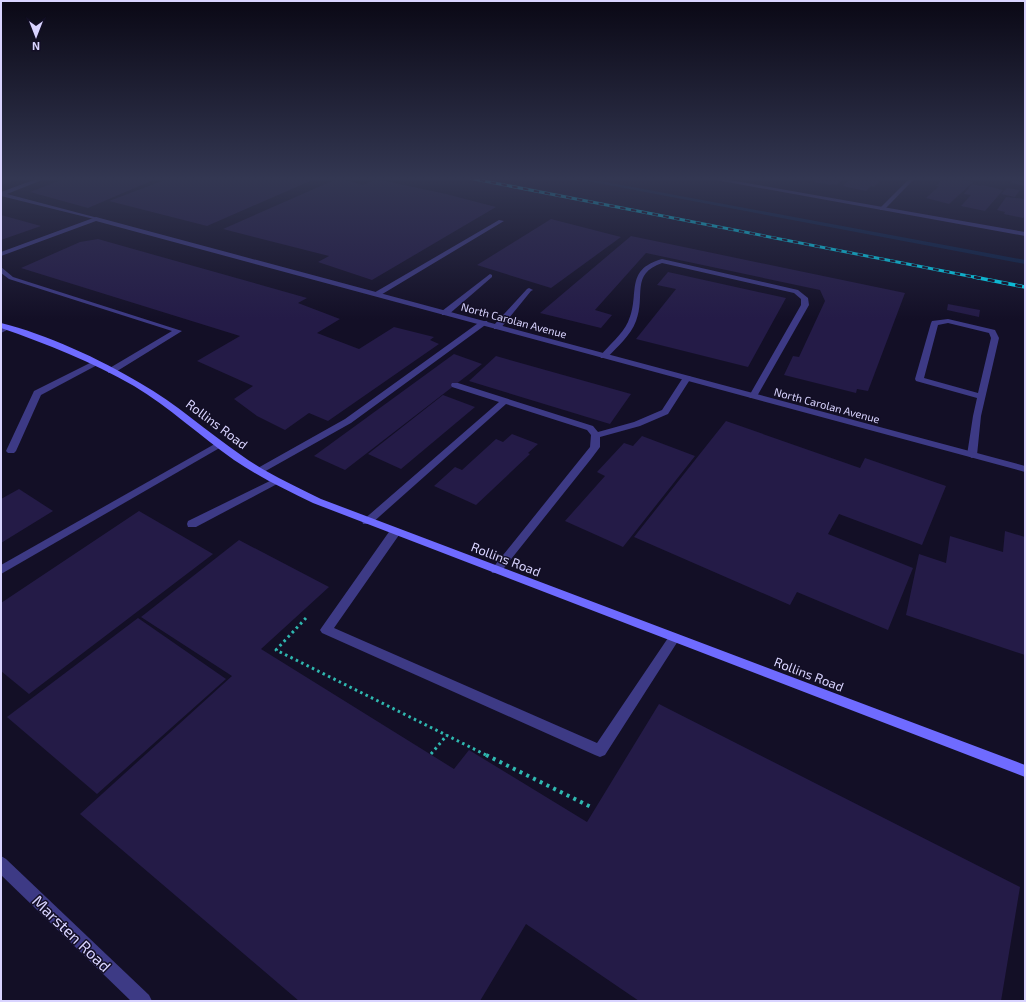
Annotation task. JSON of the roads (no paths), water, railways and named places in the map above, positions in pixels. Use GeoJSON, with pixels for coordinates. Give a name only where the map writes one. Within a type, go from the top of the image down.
{"type":"FeatureCollection","features":[{"type":"Feature","properties":{"kind":"main road","name":"Rollins Road"},"geometry":{"type":"LineString","coordinates":[[3,328],[54,344],[97,363],[138,385],[238,458],[276,481],[316,501],[1025,771]]}},
{"type":"Feature","properties":{"kind":"street"},"geometry":{"type":"LineString","coordinates":[[1,254],[78,225]]}},
{"type":"Feature","properties":{"kind":"street","name":"North Carolan Avenue"},"geometry":{"type":"LineString","coordinates":[[121,225],[1025,469]]}},
{"type":"Feature","properties":{"kind":"street"},"geometry":{"type":"LineString","coordinates":[[376,294],[495,225]]}},
{"type":"Feature","properties":{"kind":"street"},"geometry":{"type":"LineString","coordinates":[[972,225],[1025,234]]}},
{"type":"Feature","properties":{"kind":"street"},"geometry":{"type":"LineString","coordinates":[[604,356],[632,322],[638,279],[652,263],[662,261],[796,291],[804,298],[805,305],[753,396]]}},
{"type":"Feature","properties":{"kind":"street"},"geometry":{"type":"LineString","coordinates":[[1,269],[11,278],[178,331],[111,371]]}},
{"type":"Feature","properties":{"kind":"street"},"geometry":{"type":"LineString","coordinates":[[445,313],[490,276]]}},
{"type":"Feature","properties":{"kind":"street"},"geometry":{"type":"LineString","coordinates":[[497,327],[529,290]]}},
{"type":"Feature","properties":{"kind":"street"},"geometry":{"type":"LineString","coordinates":[[972,455],[977,416],[995,338],[992,332],[948,321],[936,324],[919,379],[981,396]]}},
{"type":"Feature","properties":{"kind":"street"},"geometry":{"type":"LineString","coordinates":[[259,471],[348,421],[484,323]]}},
{"type":"Feature","properties":{"kind":"street"},"geometry":{"type":"LineString","coordinates":[[11,452],[37,393],[97,363]]}},
{"type":"Feature","properties":{"kind":"street"},"geometry":{"type":"LineString","coordinates":[[596,435],[636,424],[665,412],[687,378]]}},
{"type":"Feature","properties":{"kind":"street"},"geometry":{"type":"LineString","coordinates":[[456,385],[590,428],[596,435],[595,447],[588,457],[496,570]]}},
{"type":"Feature","properties":{"kind":"street"},"geometry":{"type":"LineString","coordinates":[[367,521],[505,401]]}},
{"type":"Feature","properties":{"kind":"street"},"geometry":{"type":"LineString","coordinates":[[1,570],[220,444]]}},
{"type":"Feature","properties":{"kind":"street"},"geometry":{"type":"LineString","coordinates":[[192,524],[276,481]]}},
{"type":"Feature","properties":{"kind":"street"},"geometry":{"type":"LineString","coordinates":[[395,532],[326,630],[600,751],[674,638]]}},
{"type":"Feature","properties":{"kind":"street","name":"Marsten Road"},"geometry":{"type":"LineString","coordinates":[[1,864],[143,1001]]}},
{"type":"Feature","properties":{"kind":"waterway"},"geometry":{"type":"LineString","coordinates":[[825,225],[1025,262]]}},
{"type":"Feature","properties":{"kind":"railway"},"geometry":{"type":"LineString","coordinates":[[707,225],[979,278]]}},
{"type":"Feature","properties":{"kind":"railway"},"geometry":{"type":"LineString","coordinates":[[974,277],[1025,287]]}}]}
